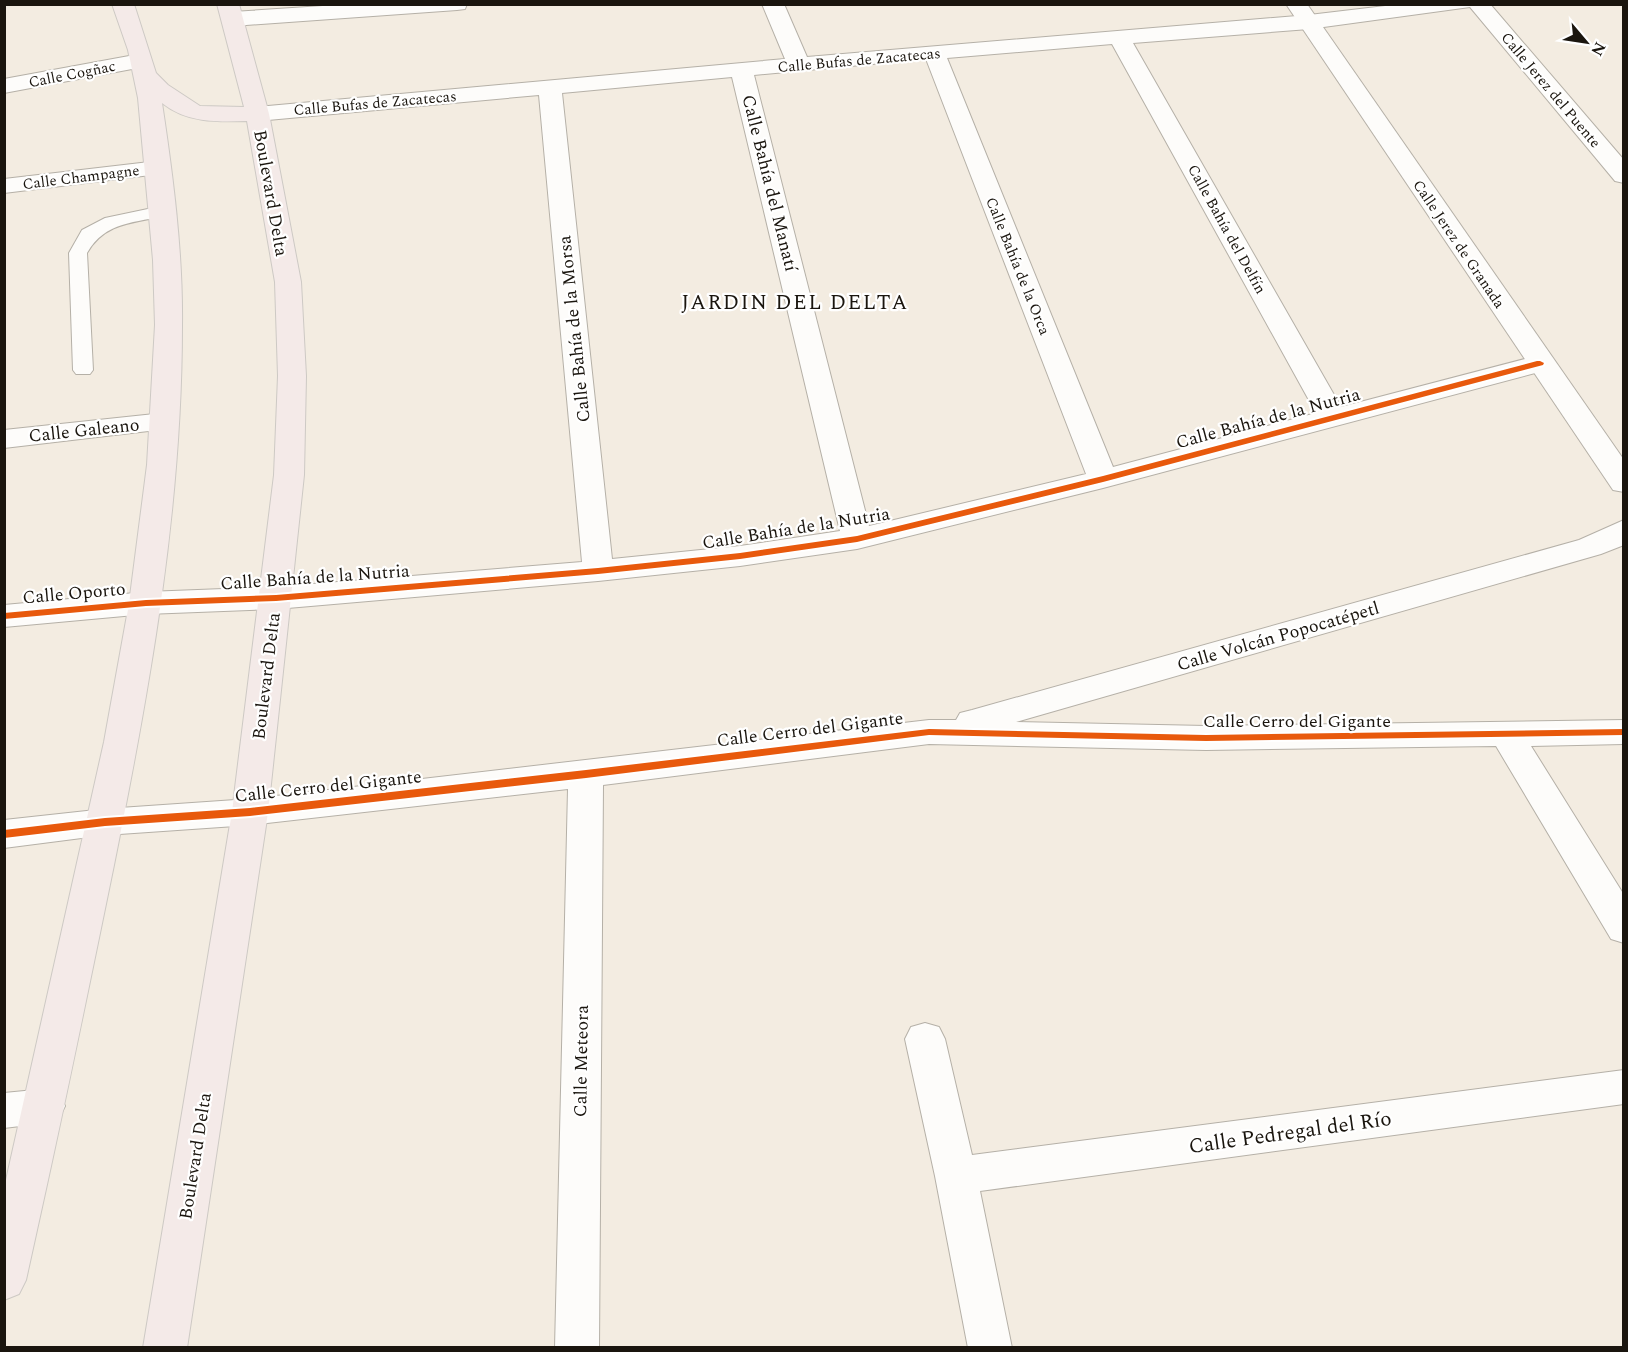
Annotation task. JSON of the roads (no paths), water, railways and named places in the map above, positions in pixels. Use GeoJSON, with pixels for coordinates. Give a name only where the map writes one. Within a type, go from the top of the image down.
{"type":"FeatureCollection","features":[{"type":"Feature","properties":{"kind":"main road"},"geometry":{"type":"LineString","coordinates":[[4,1280],[45,1106],[105,822],[146,603],[159,501],[169,324],[162,211],[143,68],[123,4]]}},
{"type":"Feature","properties":{"kind":"main road","name":"Boulevard Delta"},"geometry":{"type":"LineString","coordinates":[[165,1347],[250,812],[289,475],[292,376],[288,282],[257,114],[234,9]]}},
{"type":"Feature","properties":{"kind":"main road"},"geometry":{"type":"LineString","coordinates":[[143,68],[175,105],[188,112],[257,114]]}},
{"type":"Feature","properties":{"kind":"street"},"geometry":{"type":"LineString","coordinates":[[234,9],[457,4]]}},
{"type":"Feature","properties":{"kind":"street"},"geometry":{"type":"LineString","coordinates":[[773,4],[799,65]]}},
{"type":"Feature","properties":{"kind":"street","name":"Calle Bufas de Zacatecas"},"geometry":{"type":"LineString","coordinates":[[257,114],[934,52],[1120,39],[1302,13],[1461,4]]}},
{"type":"Feature","properties":{"kind":"street","name":"Calle Jerez del Puente"},"geometry":{"type":"LineString","coordinates":[[1478,4],[1623,176]]}},
{"type":"Feature","properties":{"kind":"street","name":"Calle Jerez de Granada"},"geometry":{"type":"LineString","coordinates":[[1302,13],[1623,483]]}},
{"type":"Feature","properties":{"kind":"street","name":"Calle Bahía del Delfín"},"geometry":{"type":"LineString","coordinates":[[1120,39],[1333,418]]}},
{"type":"Feature","properties":{"kind":"street","name":"Calle Bahía de la Orca"},"geometry":{"type":"LineString","coordinates":[[934,52],[1102,479]]}},
{"type":"Feature","properties":{"kind":"street","name":"Calle Cogñac"},"geometry":{"type":"LineString","coordinates":[[4,86],[143,68]]}},
{"type":"Feature","properties":{"kind":"street","name":"Calle Bahía del Manatí"},"geometry":{"type":"LineString","coordinates":[[742,71],[857,539]]}},
{"type":"Feature","properties":{"kind":"street","name":"Calle Bahía de la Morsa"},"geometry":{"type":"LineString","coordinates":[[550,88],[598,571]]}},
{"type":"Feature","properties":{"kind":"street","name":"Calle Champagne"},"geometry":{"type":"LineString","coordinates":[[4,186],[158,168]]}},
{"type":"Feature","properties":{"kind":"street","name":"Calle Bahía de la Nutria"},"geometry":{"type":"LineString","coordinates":[[146,603],[276,598],[598,571],[740,556],[857,539],[1102,479],[1540,363]]}},
{"type":"Feature","properties":{"kind":"street","name":"Calle Galeano"},"geometry":{"type":"LineString","coordinates":[[4,439],[164,422]]}},
{"type":"Feature","properties":{"kind":"street","name":"Calle Volcán Popocatépetl"},"geometry":{"type":"LineString","coordinates":[[929,732],[1008,714],[1580,550],[1613,538],[1623,530]]}},
{"type":"Feature","properties":{"kind":"street","name":"Calle Oporto"},"geometry":{"type":"LineString","coordinates":[[4,616],[146,603]]}},
{"type":"Feature","properties":{"kind":"street","name":"Calle Cerro del Gigante"},"geometry":{"type":"LineString","coordinates":[[4,834],[105,822],[250,812],[929,732],[1194,738],[1623,732]]}},
{"type":"Feature","properties":{"kind":"street"},"geometry":{"type":"LineString","coordinates":[[1507,735],[1623,928]]}},
{"type":"Feature","properties":{"kind":"street","name":"Calle Meteora"},"geometry":{"type":"LineString","coordinates":[[577,1347],[586,774]]}},
{"type":"Feature","properties":{"kind":"street"},"geometry":{"type":"LineString","coordinates":[[925,1040],[956,1176],[990,1347]]}},
{"type":"Feature","properties":{"kind":"street","name":"Calle Pedregal del Río"},"geometry":{"type":"LineString","coordinates":[[956,1176],[1623,1087]]}},
{"type":"Feature","properties":{"kind":"street"},"geometry":{"type":"LineString","coordinates":[[4,1111],[45,1106]]}},
{"type":"Feature","properties":{"kind":"lane"},"geometry":{"type":"LineString","coordinates":[[83,370],[78,253],[89,234],[111,222],[162,211]]}},
{"type":"Feature","properties":{"kind":"district","name":"JARDIN DEL DELTA"},"geometry":{"type":"Point","coordinates":[795,302]}}]}
